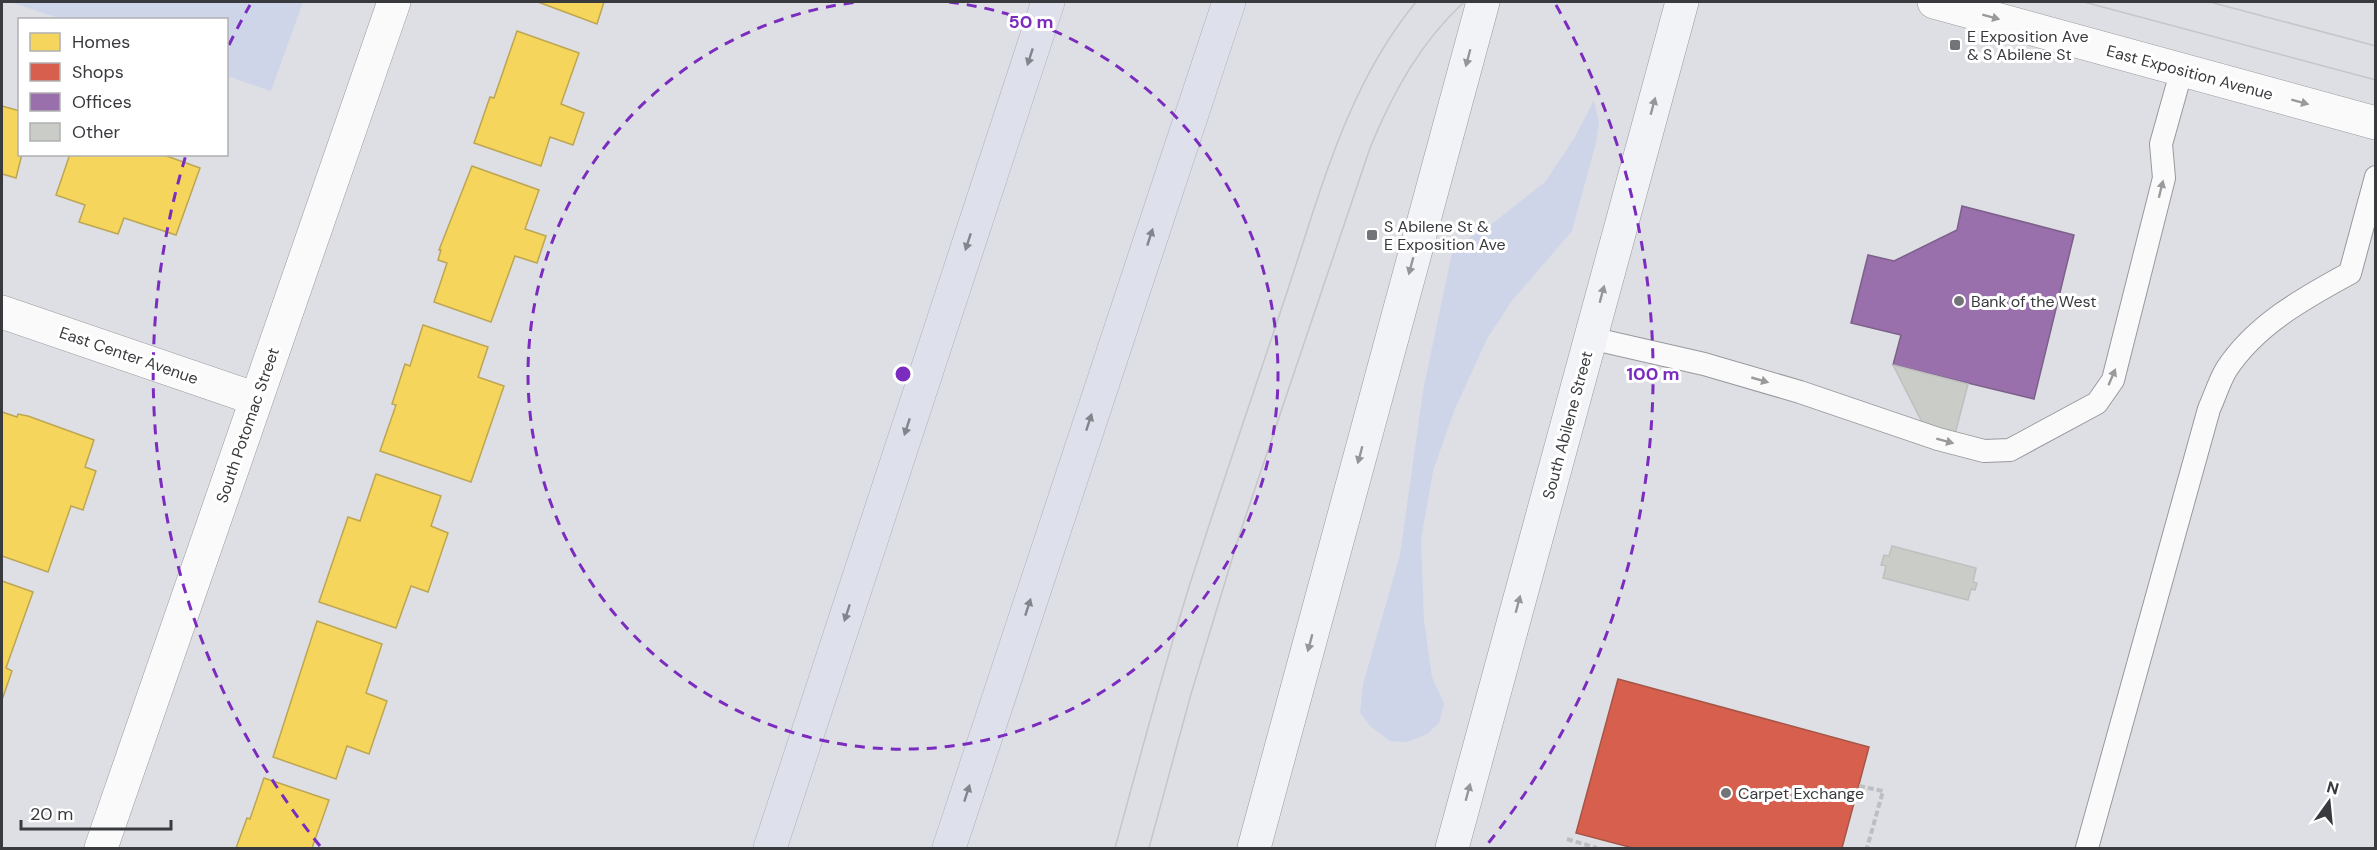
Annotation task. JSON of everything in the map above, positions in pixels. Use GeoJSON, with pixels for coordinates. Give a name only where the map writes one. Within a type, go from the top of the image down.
{"type":"FeatureCollection","features":[{"type":"Feature","properties":{"kind":"highway"},"geometry":{"type":"LineString","coordinates":[[770,849],[1048,2]]}},
{"type":"Feature","properties":{"kind":"highway"},"geometry":{"type":"LineString","coordinates":[[949,849],[1229,2]]}},
{"type":"Feature","properties":{"kind":"main road"},"geometry":{"type":"LineString","coordinates":[[1254,849],[1483,2]]}},
{"type":"Feature","properties":{"kind":"main road","name":"South Abilene Street"},"geometry":{"type":"LineString","coordinates":[[1452,849],[1682,2]]}},
{"type":"Feature","properties":{"kind":"street","name":"South Potomac Street"},"geometry":{"type":"LineString","coordinates":[[101,849],[394,2]]}},
{"type":"Feature","properties":{"kind":"street","name":"East Exposition Avenue"},"geometry":{"type":"LineString","coordinates":[[1934,2],[2376,123]]}},
{"type":"Feature","properties":{"kind":"street","name":"East Center Avenue"},"geometry":{"type":"LineString","coordinates":[[2,312],[256,399]]}},
{"type":"Feature","properties":{"kind":"lane"},"geometry":{"type":"LineString","coordinates":[[1590,338],[1704,364],[1800,392],[1938,439],[1984,451],[2010,450],[2097,403],[2113,380],[2164,178],[2161,144],[2182,69]]}},
{"type":"Feature","properties":{"kind":"lane"},"geometry":{"type":"LineString","coordinates":[[2087,849],[2209,409],[2227,370],[2257,334],[2293,304],[2350,273],[2376,177]]}},
{"type":"Feature","properties":{"kind":"path"},"geometry":{"type":"LineString","coordinates":[[1859,786],[1883,791],[1867,849]]}},
{"type":"Feature","properties":{"kind":"path"},"geometry":{"type":"LineString","coordinates":[[1568,839],[1597,849]]}},
{"type":"Feature","properties":{"kind":"shaded area"},"geometry":{"type":"Polygon","coordinates":[[[10,2],[303,2],[271,91],[228,76],[228,18],[59,18],[10,2]]]}},
{"type":"Feature","properties":{"kind":"shaded area"},"geometry":{"type":"Polygon","coordinates":[[[1594,100],[1599,122],[1596,143],[1572,231],[1511,302],[1487,339],[1454,411],[1433,471],[1421,540],[1424,620],[1432,677],[1444,704],[1439,723],[1427,734],[1407,742],[1390,741],[1371,727],[1360,713],[1363,684],[1400,555],[1423,391],[1453,248],[1493,223],[1545,182],[1575,137],[1594,100]]]}},
{"type":"Feature","properties":{"kind":"building: Homes"},"geometry":{"type":"Polygon","coordinates":[[[538,2],[604,2],[597,24],[538,2]]]}},
{"type":"Feature","properties":{"kind":"building: Homes"},"geometry":{"type":"Polygon","coordinates":[[[517,31],[579,53],[561,104],[584,113],[573,145],[550,137],[541,166],[474,143],[490,97],[494,98],[517,31]]]}},
{"type":"Feature","properties":{"kind":"building: Homes"},"geometry":{"type":"Polygon","coordinates":[[[2,106],[18,110],[18,156],[22,156],[16,178],[2,174],[2,106]]]}},
{"type":"Feature","properties":{"kind":"building: Homes"},"geometry":{"type":"Polygon","coordinates":[[[69,156],[167,156],[200,168],[176,235],[124,218],[118,234],[79,222],[85,205],[56,195],[69,156]]]}},
{"type":"Feature","properties":{"kind":"building: Homes"},"geometry":{"type":"Polygon","coordinates":[[[472,166],[539,190],[525,229],[546,236],[537,263],[515,256],[491,322],[434,302],[447,263],[438,260],[441,250],[439,250],[472,166]]]}},
{"type":"Feature","properties":{"kind":"building: Homes"},"geometry":{"type":"Polygon","coordinates":[[[423,325],[488,347],[478,377],[504,386],[471,482],[380,451],[396,405],[392,404],[405,364],[410,366],[423,325]]]}},
{"type":"Feature","properties":{"kind":"building: Homes"},"geometry":{"type":"Polygon","coordinates":[[[2,412],[17,417],[18,414],[28,416],[94,440],[85,467],[96,471],[83,510],[71,506],[48,572],[2,556],[2,412]]]}},
{"type":"Feature","properties":{"kind":"building: Homes"},"geometry":{"type":"Polygon","coordinates":[[[376,474],[441,496],[431,526],[448,533],[428,592],[411,586],[396,628],[319,602],[348,517],[360,521],[376,474]]]}},
{"type":"Feature","properties":{"kind":"building: Homes"},"geometry":{"type":"Polygon","coordinates":[[[2,581],[33,592],[6,668],[12,671],[2,700],[2,581]]]}},
{"type":"Feature","properties":{"kind":"building: Homes"},"geometry":{"type":"Polygon","coordinates":[[[317,621],[382,644],[366,693],[387,701],[369,754],[347,746],[336,779],[273,757],[317,621]]]}},
{"type":"Feature","properties":{"kind":"building: Homes"},"geometry":{"type":"Polygon","coordinates":[[[264,778],[329,800],[312,848],[236,848],[247,818],[250,819],[264,778]]]}},
{"type":"Feature","properties":{"kind":"building: Shops"},"geometry":{"type":"Polygon","coordinates":[[[1618,679],[1869,747],[1842,848],[1633,848],[1576,833],[1618,679]]]}},
{"type":"Feature","properties":{"kind":"building: Offices"},"geometry":{"type":"Polygon","coordinates":[[[1962,206],[2074,235],[2034,399],[1893,365],[1901,335],[1851,323],[1868,255],[1894,261],[1957,230],[1962,206]]]}},
{"type":"Feature","properties":{"kind":"building: Other"},"geometry":{"type":"Polygon","coordinates":[[[1893,365],[1968,384],[1955,434],[1924,426],[1893,365]]]}},
{"type":"Feature","properties":{"kind":"building: Other"},"geometry":{"type":"Polygon","coordinates":[[[1892,546],[1976,568],[1973,582],[1977,583],[1975,590],[1971,589],[1968,600],[1883,578],[1886,566],[1881,565],[1884,555],[1889,556],[1892,546]]]}},
{"type":"Feature","properties":{"kind":"tram line"},"geometry":{"type":"LineString","coordinates":[[1115,848],[1189,587],[1321,187],[1351,109],[1391,36],[1416,2]]}},
{"type":"Feature","properties":{"kind":"tram line"},"geometry":{"type":"LineString","coordinates":[[1149,848],[1191,694],[1240,533],[1370,148],[1388,107],[1409,69],[1434,34],[1464,2]]}},
{"type":"Feature","properties":{"kind":"tram line"},"geometry":{"type":"LineString","coordinates":[[2084,2],[2376,80]]}},
{"type":"Feature","properties":{"kind":"tram line"},"geometry":{"type":"LineString","coordinates":[[2210,2],[2376,46]]}},
{"type":"Feature","properties":{"kind":"place","name":"E Exposition Ave & S Abilene St"},"geometry":{"type":"Point","coordinates":[1955,45]}},
{"type":"Feature","properties":{"kind":"place","name":"S Abilene St & E Exposition Ave"},"geometry":{"type":"Point","coordinates":[1372,235]}},
{"type":"Feature","properties":{"kind":"place","name":"Bank of the West"},"geometry":{"type":"Point","coordinates":[1959,301]}},
{"type":"Feature","properties":{"kind":"place","name":"Carpet Exchange"},"geometry":{"type":"Point","coordinates":[1726,793]}}]}
